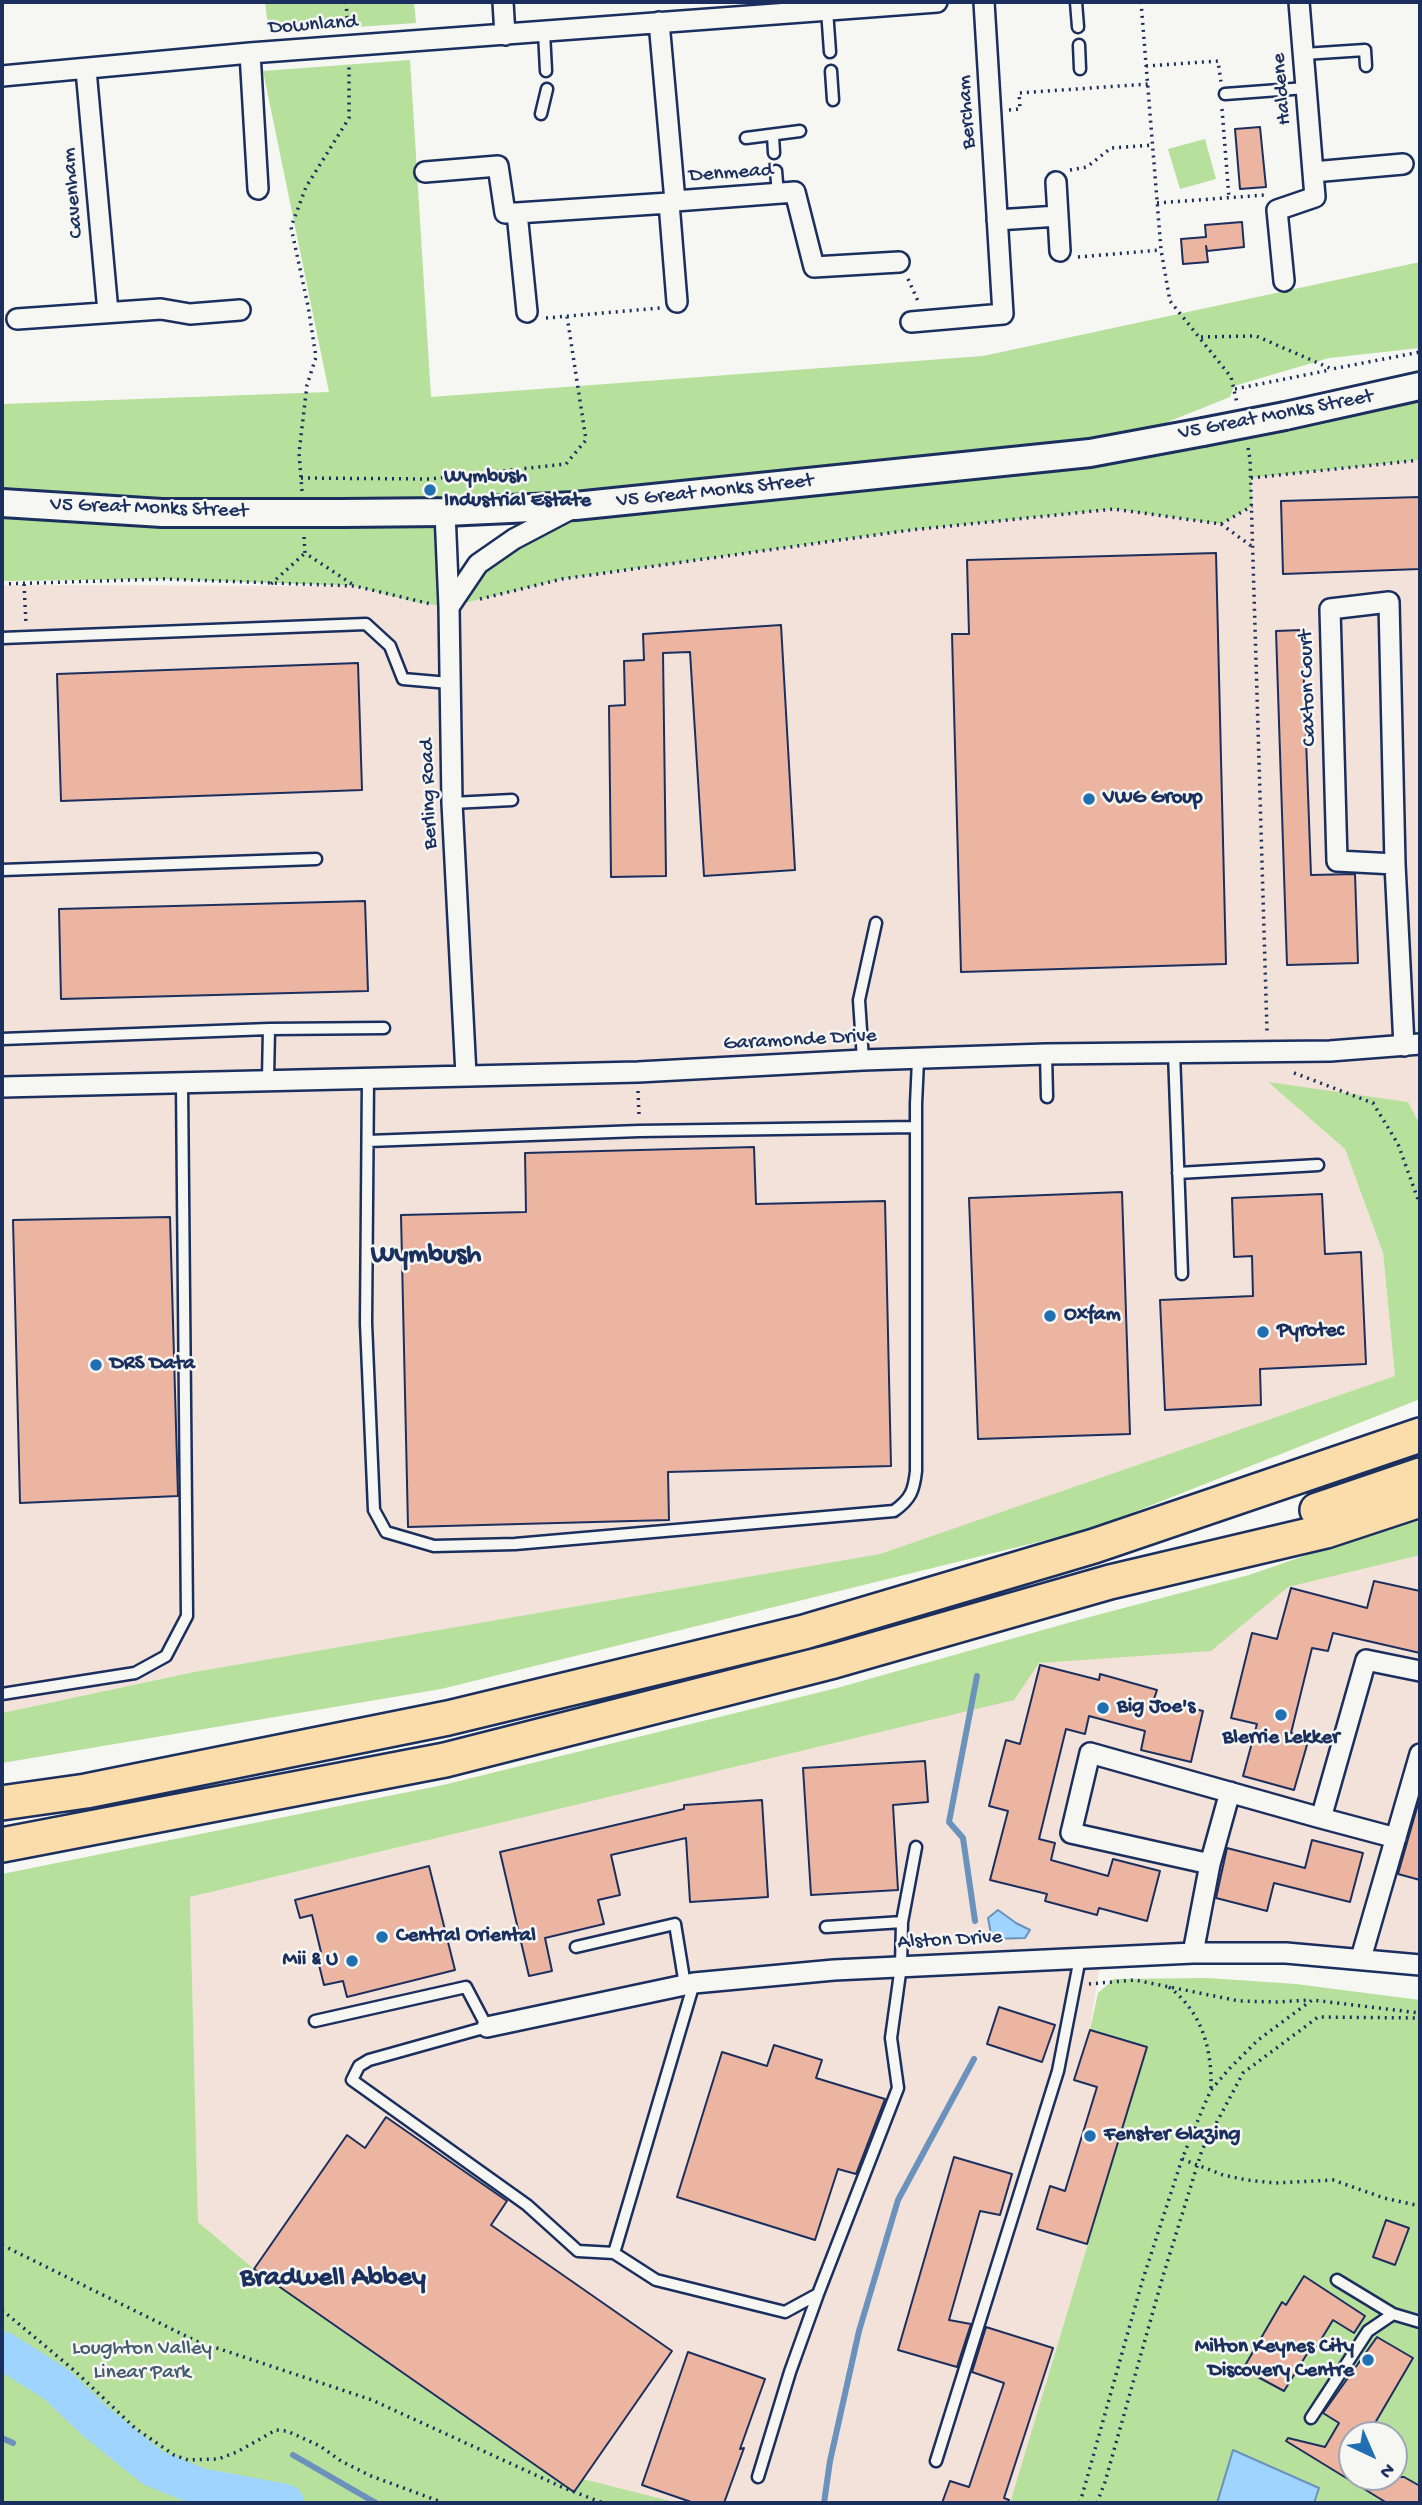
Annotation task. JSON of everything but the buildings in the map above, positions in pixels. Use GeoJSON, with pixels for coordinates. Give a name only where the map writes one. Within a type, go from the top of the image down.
{"type":"FeatureCollection","features":[{"type":"Feature","properties":{"kind":"highway"},"geometry":{"type":"LineString","coordinates":[[1234,1500],[1420,1415]]}},
{"type":"Feature","properties":{"kind":"highway"},"geometry":{"type":"LineString","coordinates":[[2,1803],[86,1791],[448,1718],[804,1632],[1094,1546],[1420,1435]]}},
{"type":"Feature","properties":{"kind":"highway"},"geometry":{"type":"LineString","coordinates":[[1110,1582],[1420,1475]]}},
{"type":"Feature","properties":{"kind":"highway"},"geometry":{"type":"LineString","coordinates":[[2,1845],[445,1760],[834,1661],[1110,1582],[1326,1531],[1420,1500]]}},
{"type":"Feature","properties":{"kind":"street"},"geometry":{"type":"LineString","coordinates":[[503,2],[505,35]]}},
{"type":"Feature","properties":{"kind":"street","name":"Downland"},"geometry":{"type":"LineString","coordinates":[[2,76],[250,53],[659,22],[716,10],[827,10],[934,2]]}},
{"type":"Feature","properties":{"kind":"street","name":"Bercham"},"geometry":{"type":"LineString","coordinates":[[919,321],[1003,314],[984,2]]}},
{"type":"Feature","properties":{"kind":"street","name":"Haldene"},"geometry":{"type":"LineString","coordinates":[[1277,210],[1315,197],[1299,2]]}},
{"type":"Feature","properties":{"kind":"street","name":"Denmead"},"geometry":{"type":"LineString","coordinates":[[659,22],[677,302]]}},
{"type":"Feature","properties":{"kind":"street","name":"Downland"},"geometry":{"type":"LineString","coordinates":[[250,53],[258,189]]}},
{"type":"Feature","properties":{"kind":"street","name":"Cavenham"},"geometry":{"type":"LineString","coordinates":[[86,69],[108,312]]}},
{"type":"Feature","properties":{"kind":"street"},"geometry":{"type":"LineString","coordinates":[[1313,172],[1403,164]]}},
{"type":"Feature","properties":{"kind":"street"},"geometry":{"type":"LineString","coordinates":[[425,173],[498,166],[505,213],[517,213],[527,312]]}},
{"type":"Feature","properties":{"kind":"street"},"geometry":{"type":"LineString","coordinates":[[1056,182],[1060,251]]}},
{"type":"Feature","properties":{"kind":"street","name":"Denmead"},"geometry":{"type":"LineString","coordinates":[[517,213],[795,192],[814,267],[899,262]]}},
{"type":"Feature","properties":{"kind":"street"},"geometry":{"type":"LineString","coordinates":[[1277,210],[1284,281]]}},
{"type":"Feature","properties":{"kind":"street"},"geometry":{"type":"LineString","coordinates":[[997,220],[1058,216]]}},
{"type":"Feature","properties":{"kind":"street"},"geometry":{"type":"LineString","coordinates":[[17,319],[161,309],[190,314],[240,310]]}},
{"type":"Feature","properties":{"kind":"street","name":"V5 Great Monks Street"},"geometry":{"type":"LineString","coordinates":[[2,503],[162,513],[291,508],[342,513],[445,512],[575,506],[1090,453],[1285,416],[1420,386]]}},
{"type":"Feature","properties":{"kind":"street"},"geometry":{"type":"LineString","coordinates":[[449,607],[478,564],[514,539],[575,506]]}},
{"type":"Feature","properties":{"kind":"street","name":"Berling Road"},"geometry":{"type":"LineString","coordinates":[[445,512],[452,803],[466,1075]]}},
{"type":"Feature","properties":{"kind":"street","name":"Caxton Court"},"geometry":{"type":"LineString","coordinates":[[1395,863],[1337,861],[1330,609],[1389,602],[1395,863],[1412,1045]]}},
{"type":"Feature","properties":{"kind":"street","name":"Garamonde Drive"},"geometry":{"type":"LineString","coordinates":[[2,1087],[638,1072],[863,1060],[1273,1052],[1412,1045]]}},
{"type":"Feature","properties":{"kind":"street"},"geometry":{"type":"LineString","coordinates":[[1321,1818],[1366,1660],[1420,1671]]}},
{"type":"Feature","properties":{"kind":"street"},"geometry":{"type":"LineString","coordinates":[[1210,1864],[1071,1833],[1090,1753],[1396,1838]]}},
{"type":"Feature","properties":{"kind":"street"},"geometry":{"type":"LineString","coordinates":[[1361,1958],[1420,1754]]}},
{"type":"Feature","properties":{"kind":"street"},"geometry":{"type":"LineString","coordinates":[[1193,1953],[1210,1864],[1230,1792]]}},
{"type":"Feature","properties":{"kind":"street","name":"Alston Drive"},"geometry":{"type":"LineString","coordinates":[[488,2027],[690,1984],[834,1970],[1193,1953],[1286,1953],[1420,1965]]}},
{"type":"Feature","properties":{"kind":"lane"},"geometry":{"type":"LineString","coordinates":[[1076,2],[1078,27]]}},
{"type":"Feature","properties":{"kind":"lane"},"geometry":{"type":"LineString","coordinates":[[827,10],[830,52]]}},
{"type":"Feature","properties":{"kind":"lane"},"geometry":{"type":"LineString","coordinates":[[544,32],[546,71]]}},
{"type":"Feature","properties":{"kind":"lane"},"geometry":{"type":"LineString","coordinates":[[1079,45],[1080,69]]}},
{"type":"Feature","properties":{"kind":"lane"},"geometry":{"type":"LineString","coordinates":[[1304,54],[1365,50],[1366,66]]}},
{"type":"Feature","properties":{"kind":"lane"},"geometry":{"type":"LineString","coordinates":[[831,71],[834,100]]}},
{"type":"Feature","properties":{"kind":"lane"},"geometry":{"type":"LineString","coordinates":[[1225,94],[1306,88]]}},
{"type":"Feature","properties":{"kind":"lane"},"geometry":{"type":"LineString","coordinates":[[541,114],[547,89]]}},
{"type":"Feature","properties":{"kind":"lane"},"geometry":{"type":"LineString","coordinates":[[746,138],[800,131]]}},
{"type":"Feature","properties":{"kind":"lane"},"geometry":{"type":"LineString","coordinates":[[773,136],[774,153]]}},
{"type":"Feature","properties":{"kind":"lane"},"geometry":{"type":"LineString","coordinates":[[776,171],[778,194]]}},
{"type":"Feature","properties":{"kind":"lane"},"geometry":{"type":"LineString","coordinates":[[2,639],[366,624],[390,646],[403,679],[449,683]]}},
{"type":"Feature","properties":{"kind":"lane"},"geometry":{"type":"LineString","coordinates":[[452,803],[512,800]]}},
{"type":"Feature","properties":{"kind":"lane"},"geometry":{"type":"LineString","coordinates":[[2,870],[316,859]]}},
{"type":"Feature","properties":{"kind":"lane"},"geometry":{"type":"LineString","coordinates":[[863,1060],[859,1000],[876,923]]}},
{"type":"Feature","properties":{"kind":"lane"},"geometry":{"type":"LineString","coordinates":[[2,1039],[270,1029],[384,1028]]}},
{"type":"Feature","properties":{"kind":"lane"},"geometry":{"type":"LineString","coordinates":[[268,1079],[270,1029]]}},
{"type":"Feature","properties":{"kind":"lane"},"geometry":{"type":"LineString","coordinates":[[1174,1052],[1182,1274]]}},
{"type":"Feature","properties":{"kind":"lane"},"geometry":{"type":"LineString","coordinates":[[1046,1055],[1047,1097]]}},
{"type":"Feature","properties":{"kind":"lane"},"geometry":{"type":"LineString","coordinates":[[369,1078],[366,1323],[374,1510],[386,1532],[434,1546],[515,1544],[894,1511],[908,1502],[914,1490],[916,1471],[918,1060]]}},
{"type":"Feature","properties":{"kind":"lane"},"geometry":{"type":"LineString","coordinates":[[2,1694],[135,1673],[166,1656],[187,1616],[182,1084]]}},
{"type":"Feature","properties":{"kind":"lane"},"geometry":{"type":"LineString","coordinates":[[368,1141],[916,1127]]}},
{"type":"Feature","properties":{"kind":"lane"},"geometry":{"type":"LineString","coordinates":[[1178,1173],[1318,1165]]}},
{"type":"Feature","properties":{"kind":"lane"},"geometry":{"type":"LineString","coordinates":[[758,2477],[790,2372],[818,2294],[898,2088],[891,2038],[901,1966],[902,1922],[916,1847]]}},
{"type":"Feature","properties":{"kind":"lane"},"geometry":{"type":"LineString","coordinates":[[826,1927],[902,1922]]}},
{"type":"Feature","properties":{"kind":"lane"},"geometry":{"type":"LineString","coordinates":[[576,1947],[675,1924],[690,1984],[614,2253]]}},
{"type":"Feature","properties":{"kind":"lane"},"geometry":{"type":"LineString","coordinates":[[936,2461],[1058,2071],[1080,1957]]}},
{"type":"Feature","properties":{"kind":"lane"},"geometry":{"type":"LineString","coordinates":[[315,2021],[466,1987],[488,2027],[369,2060],[359,2066],[352,2080],[527,2205],[578,2251],[614,2253],[656,2280],[785,2312],[818,2294]]}},
{"type":"Feature","properties":{"kind":"lane"},"geometry":{"type":"LineString","coordinates":[[1337,2280],[1393,2314],[1420,2322]]}},
{"type":"Feature","properties":{"kind":"lane"},"geometry":{"type":"LineString","coordinates":[[1311,2418],[1368,2331],[1393,2314]]}},
{"type":"Feature","properties":{"kind":"path"},"geometry":{"type":"LineString","coordinates":[[291,508],[301,478],[299,453],[307,385],[316,357],[309,306],[291,227],[306,187],[349,118],[346,2]]}},
{"type":"Feature","properties":{"kind":"path"},"geometry":{"type":"LineString","coordinates":[[1141,2],[1161,250],[1170,301],[1231,377],[1239,412]]}},
{"type":"Feature","properties":{"kind":"path"},"geometry":{"type":"LineString","coordinates":[[1146,66],[1218,61],[1225,94],[1221,103],[1229,198]]}},
{"type":"Feature","properties":{"kind":"path"},"geometry":{"type":"LineString","coordinates":[[991,111],[1020,109],[1019,93],[1148,84]]}},
{"type":"Feature","properties":{"kind":"path"},"geometry":{"type":"LineString","coordinates":[[1056,182],[1066,170],[1087,167],[1111,148],[1153,145]]}},
{"type":"Feature","properties":{"kind":"path"},"geometry":{"type":"LineString","coordinates":[[1157,203],[1265,195],[1277,210]]}},
{"type":"Feature","properties":{"kind":"path"},"geometry":{"type":"LineString","coordinates":[[1060,251],[1073,258],[1161,250]]}},
{"type":"Feature","properties":{"kind":"path"},"geometry":{"type":"LineString","coordinates":[[899,262],[919,321]]}},
{"type":"Feature","properties":{"kind":"path"},"geometry":{"type":"LineString","coordinates":[[527,312],[545,318],[665,308],[677,302]]}},
{"type":"Feature","properties":{"kind":"path"},"geometry":{"type":"LineString","coordinates":[[301,478],[429,479],[566,464],[586,440],[567,316]]}},
{"type":"Feature","properties":{"kind":"path"},"geometry":{"type":"LineString","coordinates":[[1201,337],[1256,336],[1332,369]]}},
{"type":"Feature","properties":{"kind":"path"},"geometry":{"type":"LineString","coordinates":[[1234,389],[1420,352]]}},
{"type":"Feature","properties":{"kind":"path"},"geometry":{"type":"LineString","coordinates":[[1247,447],[1254,548],[1267,1031],[1275,1066],[1373,1103],[1398,1144],[1420,1205]]}},
{"type":"Feature","properties":{"kind":"path"},"geometry":{"type":"LineString","coordinates":[[1251,478],[1420,460]]}},
{"type":"Feature","properties":{"kind":"path"},"geometry":{"type":"LineString","coordinates":[[1221,524],[1252,506]]}},
{"type":"Feature","properties":{"kind":"path"},"geometry":{"type":"LineString","coordinates":[[2,584],[164,579],[355,586],[414,602],[449,607],[562,579],[911,530],[1114,509],[1221,524],[1254,548]]}},
{"type":"Feature","properties":{"kind":"path"},"geometry":{"type":"LineString","coordinates":[[303,525],[305,553]]}},
{"type":"Feature","properties":{"kind":"path"},"geometry":{"type":"LineString","coordinates":[[305,553],[355,586]]}},
{"type":"Feature","properties":{"kind":"path"},"geometry":{"type":"LineString","coordinates":[[271,584],[305,553]]}},
{"type":"Feature","properties":{"kind":"path"},"geometry":{"type":"LineString","coordinates":[[24,584],[26,638]]}},
{"type":"Feature","properties":{"kind":"path"},"geometry":{"type":"LineString","coordinates":[[638,1072],[639,1132]]}},
{"type":"Feature","properties":{"kind":"path"},"geometry":{"type":"LineString","coordinates":[[1075,1985],[1135,1980],[1239,2001],[1277,2003],[1312,2000],[1420,2012]]}},
{"type":"Feature","properties":{"kind":"path"},"geometry":{"type":"LineString","coordinates":[[1168,1986],[1187,2003],[1203,2029],[1210,2058],[1211,2091]]}},
{"type":"Feature","properties":{"kind":"path"},"geometry":{"type":"LineString","coordinates":[[1080,2503],[1142,2282],[1182,2160],[1211,2091],[1258,2040],[1312,2000]]}},
{"type":"Feature","properties":{"kind":"path"},"geometry":{"type":"LineString","coordinates":[[1097,2503],[1202,2150],[1243,2073],[1318,2017],[1420,2018]]}},
{"type":"Feature","properties":{"kind":"path"},"geometry":{"type":"LineString","coordinates":[[1182,2160],[1247,2180],[1275,2183],[1333,2180],[1384,2198],[1420,2206]]}},
{"type":"Feature","properties":{"kind":"path"},"geometry":{"type":"LineString","coordinates":[[2,2245],[196,2341],[372,2400],[564,2488],[603,2503]]}},
{"type":"Feature","properties":{"kind":"path"},"geometry":{"type":"LineString","coordinates":[[2,2310],[75,2371],[135,2428],[174,2455],[188,2460],[218,2459],[237,2452],[275,2430],[287,2431],[320,2446],[341,2461],[371,2476],[444,2503]]}},
{"type":"Feature","properties":{"kind":"shaded area"},"geometry":{"type":"Polygon","coordinates":[[[1420,460],[1420,1125],[1407,1102],[1269,1083],[1345,1149],[1383,1253],[1395,1376],[1112,1478],[880,1554],[194,1672],[2,1713],[2,585],[355,586],[414,602],[449,607],[562,579],[911,530],[1114,509],[1221,524],[1251,478],[1420,460]]]}},
{"type":"Feature","properties":{"kind":"shaded area"},"geometry":{"type":"Polygon","coordinates":[[[1420,1543],[1420,1961],[1102,1951],[1090,2029],[1147,2047],[1010,2503],[625,2503],[574,2492],[254,2269],[198,2222],[190,1897],[490,1825],[1420,1543]]]}},
{"type":"Feature","properties":{"kind":"green space"},"geometry":{"type":"Polygon","coordinates":[[[265,2],[414,2],[416,23],[269,33],[265,2]]]}},
{"type":"Feature","properties":{"kind":"green space"},"geometry":{"type":"Polygon","coordinates":[[[410,60],[431,397],[983,356],[1420,262],[1420,348],[1329,358],[1234,386],[1230,397],[1095,451],[1420,386],[1420,460],[1251,478],[1252,506],[1221,524],[1114,509],[911,530],[562,579],[449,607],[414,602],[355,586],[164,579],[2,581],[2,404],[329,392],[263,71],[410,60]],[[573,507],[445,512],[449,605],[478,564],[573,507]]]}},
{"type":"Feature","properties":{"kind":"green space"},"geometry":{"type":"Polygon","coordinates":[[[1205,139],[1216,179],[1180,189],[1168,149],[1205,139]]]}},
{"type":"Feature","properties":{"kind":"green space"},"geometry":{"type":"Polygon","coordinates":[[[1268,1082],[1408,1102],[1420,1125],[1420,1399],[1091,1529],[441,1689],[2,1763],[2,1713],[194,1672],[880,1554],[1395,1376],[1383,1253],[1345,1149],[1268,1082]]]}},
{"type":"Feature","properties":{"kind":"green space","name":"Loughton Valley Linear Park"},"geometry":{"type":"Polygon","coordinates":[[[1420,1516],[1420,1555],[1288,1587],[1211,1651],[1039,1663],[1014,1700],[190,1897],[198,2222],[254,2269],[539,2468],[678,2503],[2,2503],[2,1874],[443,1785],[837,1688],[1249,1575],[1420,1516]]]}},
{"type":"Feature","properties":{"kind":"green space"},"geometry":{"type":"Polygon","coordinates":[[[1208,1978],[1296,1984],[1420,2000],[1420,2503],[1010,2503],[1147,2047],[1090,2030],[1098,1993],[1114,1979],[1208,1978]]]}},
{"type":"Feature","properties":{"kind":"water"},"geometry":{"type":"Polygon","coordinates":[[[998,1910],[1030,1930],[1025,1938],[992,1939],[988,1918],[998,1910]]]}},
{"type":"Feature","properties":{"kind":"water"},"geometry":{"type":"Polygon","coordinates":[[[1233,2450],[1319,2488],[1314,2503],[1217,2503],[1233,2450]]]}},
{"type":"Feature","properties":{"kind":"waterway"},"geometry":{"type":"LineString","coordinates":[[975,1921],[963,1838],[949,1822],[977,1676]]}},
{"type":"Feature","properties":{"kind":"waterway"},"geometry":{"type":"LineString","coordinates":[[824,2503],[830,2461],[859,2331],[898,2200],[974,2059]]}},
{"type":"Feature","properties":{"kind":"waterway"},"geometry":{"type":"LineString","coordinates":[[2,2350],[56,2384],[96,2422],[153,2468],[200,2487],[285,2503]]}},
{"type":"Feature","properties":{"kind":"waterway"},"geometry":{"type":"LineString","coordinates":[[2,2438],[13,2443]]}},
{"type":"Feature","properties":{"kind":"waterway"},"geometry":{"type":"LineString","coordinates":[[293,2455],[376,2503]]}},
{"type":"Feature","properties":{"kind":"place","name":"Wymbush Industrial Estate"},"geometry":{"type":"Point","coordinates":[430,490]}},
{"type":"Feature","properties":{"kind":"place","name":"VWG Group"},"geometry":{"type":"Point","coordinates":[1089,799]}},
{"type":"Feature","properties":{"kind":"place","name":"Oxfam"},"geometry":{"type":"Point","coordinates":[1050,1316]}},
{"type":"Feature","properties":{"kind":"place","name":"Pyrotec"},"geometry":{"type":"Point","coordinates":[1263,1332]}},
{"type":"Feature","properties":{"kind":"place","name":"DRS Data"},"geometry":{"type":"Point","coordinates":[96,1365]}},
{"type":"Feature","properties":{"kind":"place","name":"Big Joe's"},"geometry":{"type":"Point","coordinates":[1103,1708]}},
{"type":"Feature","properties":{"kind":"place","name":"Blerrie Lekker"},"geometry":{"type":"Point","coordinates":[1281,1715]}},
{"type":"Feature","properties":{"kind":"place","name":"Central Oriental"},"geometry":{"type":"Point","coordinates":[382,1937]}},
{"type":"Feature","properties":{"kind":"place","name":"Mii & U"},"geometry":{"type":"Point","coordinates":[352,1961]}},
{"type":"Feature","properties":{"kind":"place","name":"Fenster Glazing"},"geometry":{"type":"Point","coordinates":[1090,2136]}},
{"type":"Feature","properties":{"kind":"place","name":"Milton Keynes City Discovery Centre"},"geometry":{"type":"Point","coordinates":[1368,2360]}},
{"type":"Feature","properties":{"kind":"district","name":"Wymbush"},"geometry":{"type":"Point","coordinates":[426,1257]}},
{"type":"Feature","properties":{"kind":"district","name":"Bradwell Abbey"},"geometry":{"type":"Point","coordinates":[333,2280]}}]}
